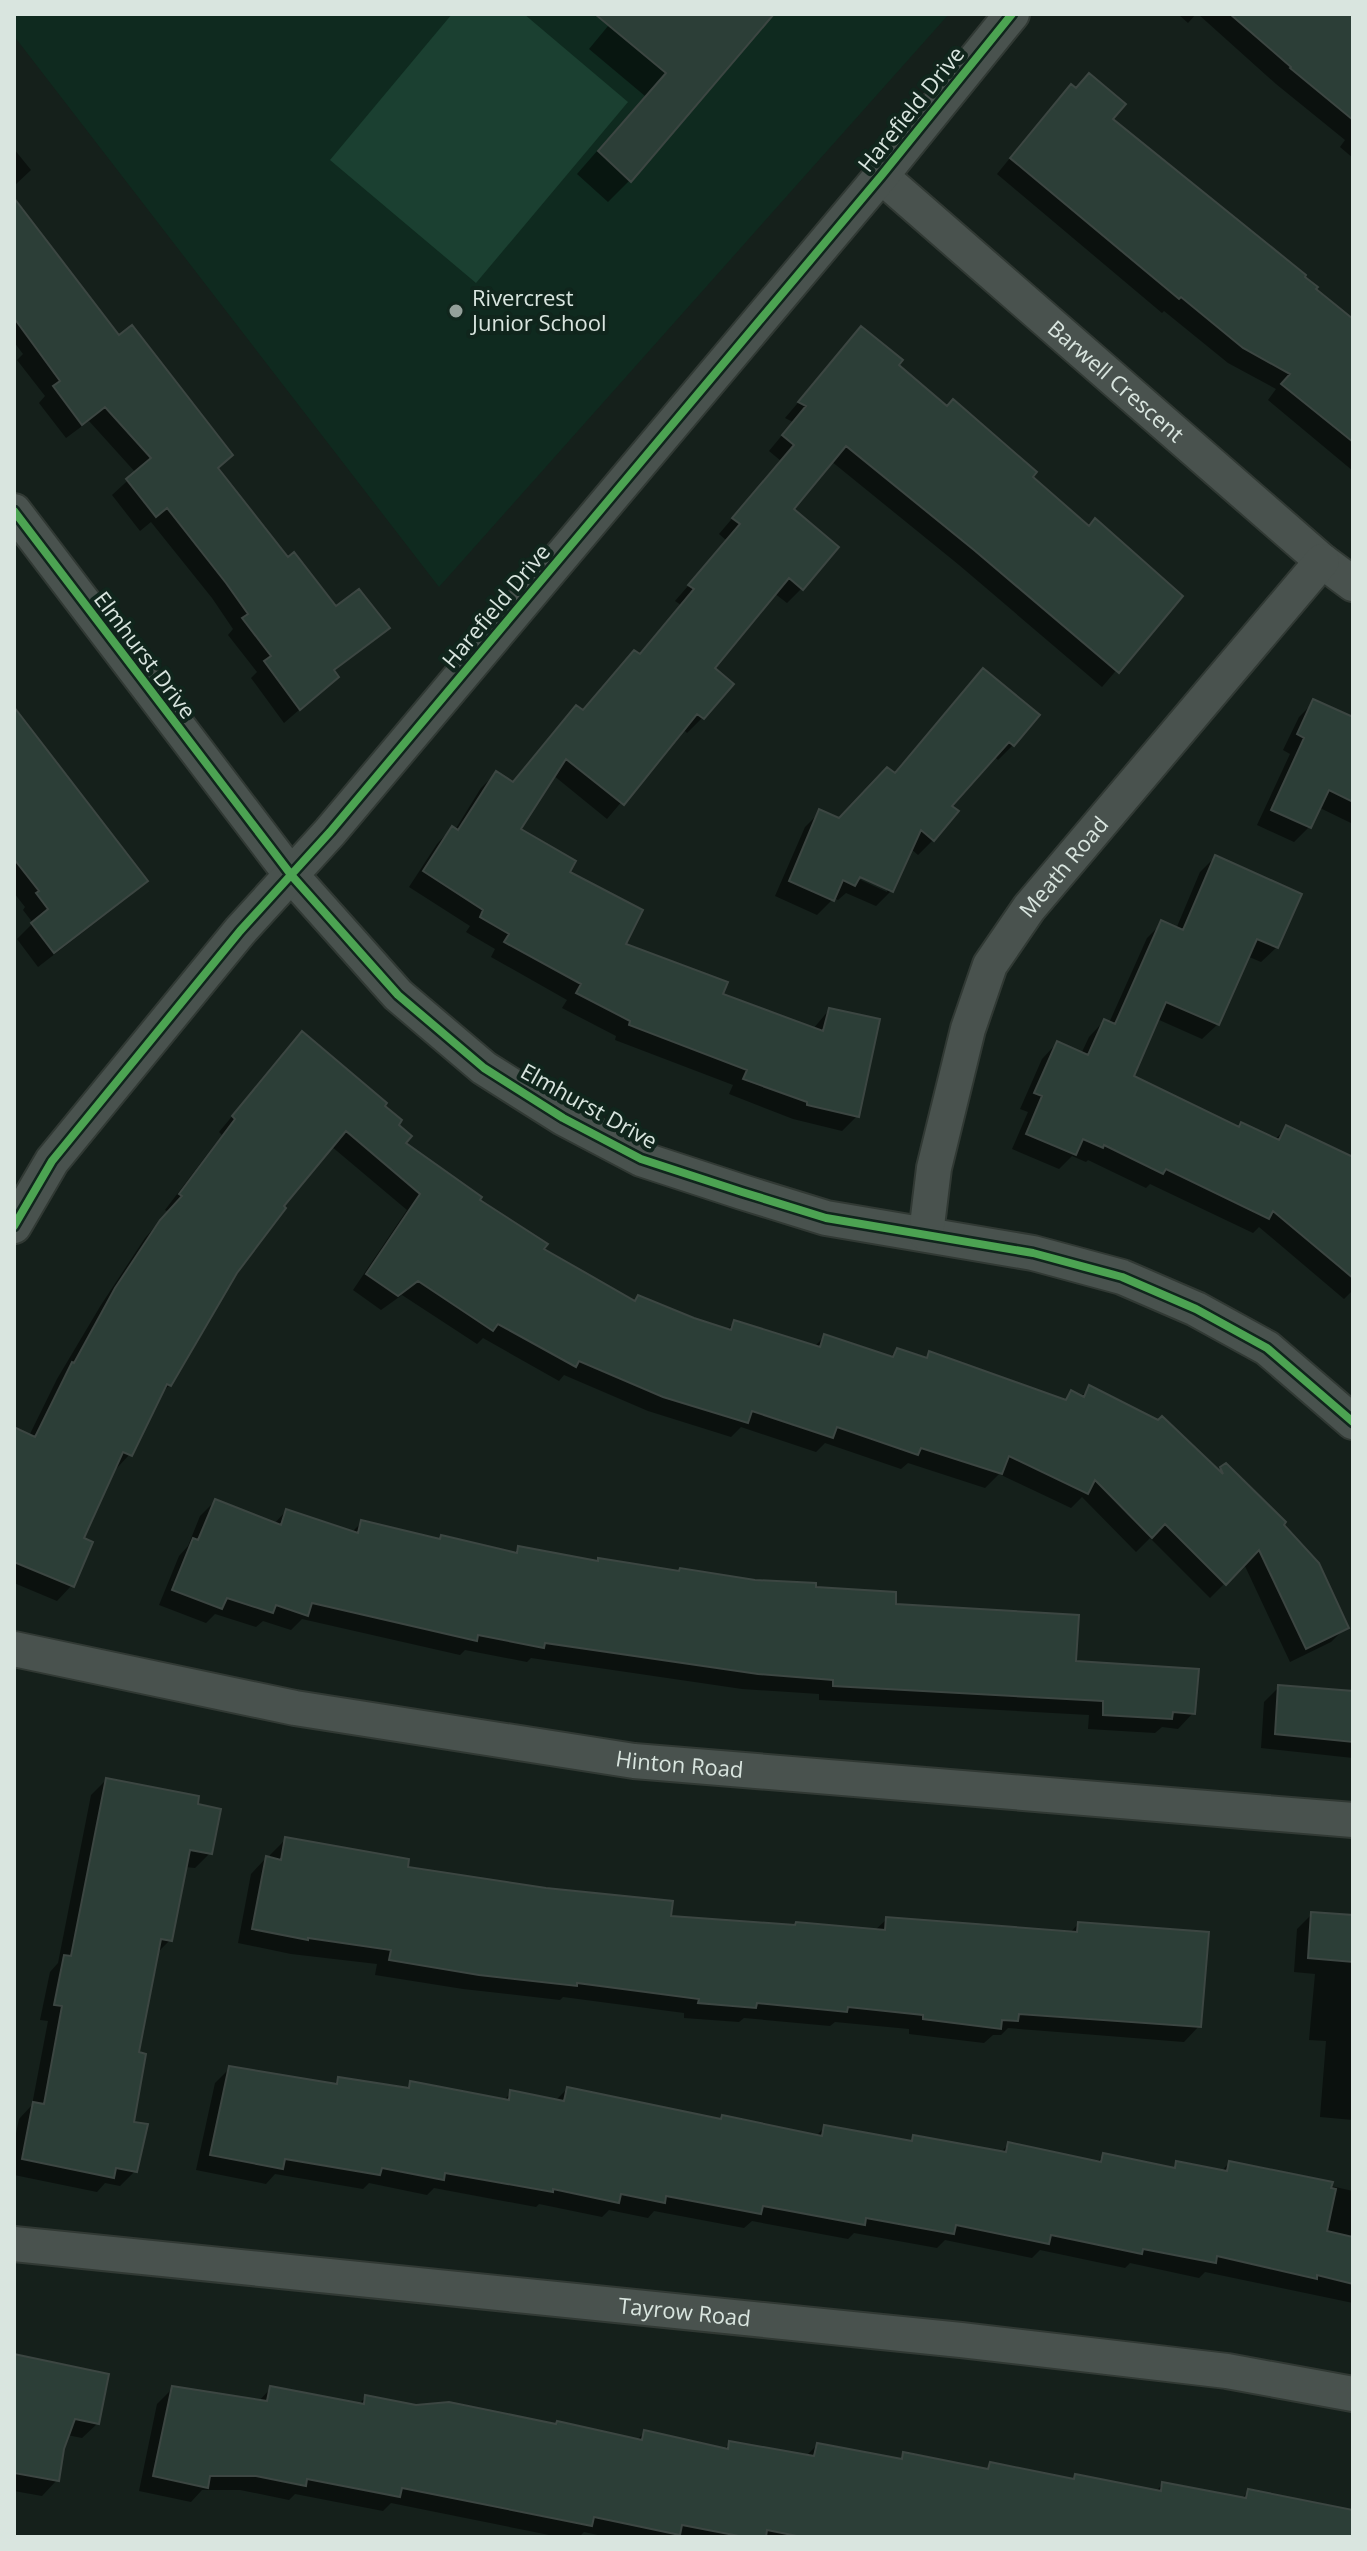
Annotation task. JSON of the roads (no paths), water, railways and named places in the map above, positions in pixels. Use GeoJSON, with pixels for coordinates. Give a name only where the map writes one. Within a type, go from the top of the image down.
{"type":"FeatureCollection","features":[{"type":"Feature","properties":{"kind":"street","name":"Harefield Drive"},"geometry":{"type":"LineString","coordinates":[[14,1226],[52,1161],[240,931],[292,876],[881,176],[1012,14]]}},
{"type":"Feature","properties":{"kind":"street","name":"Barwell Crescent"},"geometry":{"type":"LineString","coordinates":[[881,176],[1322,561],[1353,584]]}},
{"type":"Feature","properties":{"kind":"street","name":"Elmhurst Drive"},"geometry":{"type":"LineString","coordinates":[[14,511],[292,876],[398,995],[484,1068],[563,1118],[641,1159],[826,1218],[1033,1253],[1122,1277],[1196,1309],[1267,1348],[1353,1422]]}},
{"type":"Feature","properties":{"kind":"street","name":"Meath Road"},"geometry":{"type":"LineString","coordinates":[[926,1234],[938,1152],[968,1029],[990,965],[1029,908],[1322,561]]}},
{"type":"Feature","properties":{"kind":"street","name":"Hinton Road"},"geometry":{"type":"LineString","coordinates":[[14,1649],[295,1708],[634,1761],[1353,1820]]}},
{"type":"Feature","properties":{"kind":"street","name":"Tayrow Road"},"geometry":{"type":"LineString","coordinates":[[14,2244],[961,2340],[1227,2371],[1353,2394]]}},
{"type":"Feature","properties":{"kind":"place","name":"Rivercrest Junior School"},"geometry":{"type":"Point","coordinates":[456,311]}}]}
